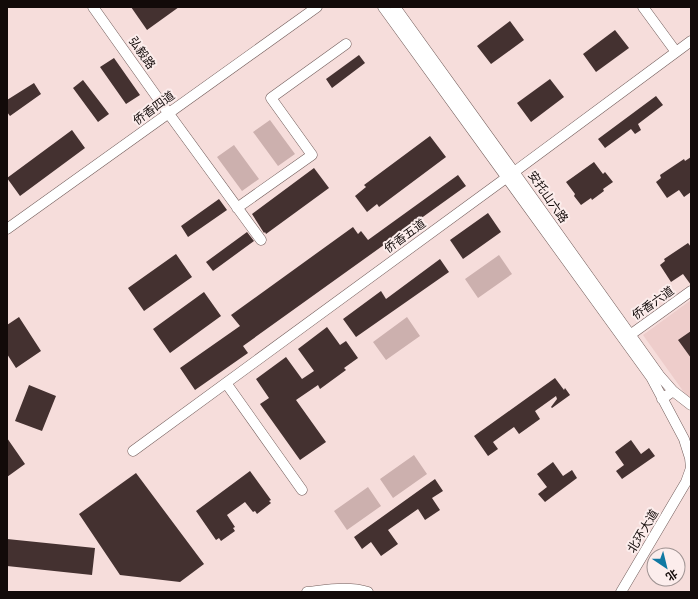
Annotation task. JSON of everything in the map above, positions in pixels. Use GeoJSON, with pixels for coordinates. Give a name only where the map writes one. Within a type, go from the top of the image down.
{"type":"FeatureCollection","features":[{"type":"Feature","properties":{"kind":"street","name":"弘毅路"},"geometry":{"type":"LineString","coordinates":[[93,7],[168,114],[261,240]]}},
{"type":"Feature","properties":{"kind":"street","name":"侨香四道"},"geometry":{"type":"LineString","coordinates":[[7,229],[317,7]]}},
{"type":"Feature","properties":{"kind":"street","name":"安托山六路"},"geometry":{"type":"LineString","coordinates":[[383,7],[630,335],[658,375],[673,391],[691,405]]}},
{"type":"Feature","properties":{"kind":"street","name":"安托山六路"},"geometry":{"type":"LineString","coordinates":[[394,7],[651,377],[684,439],[690,458],[691,468],[686,482]]}},
{"type":"Feature","properties":{"kind":"street"},"geometry":{"type":"LineString","coordinates":[[643,7],[676,52]]}},
{"type":"Feature","properties":{"kind":"street","name":"侨香五道"},"geometry":{"type":"LineString","coordinates":[[133,450],[691,41]]}},
{"type":"Feature","properties":{"kind":"street"},"geometry":{"type":"LineString","coordinates":[[237,208],[312,155],[271,98],[346,44]]}},
{"type":"Feature","properties":{"kind":"street","name":"侨香六道"},"geometry":{"type":"LineString","coordinates":[[630,335],[691,291]]}},
{"type":"Feature","properties":{"kind":"street"},"geometry":{"type":"LineString","coordinates":[[226,383],[302,490]]}},
{"type":"Feature","properties":{"kind":"street"},"geometry":{"type":"LineString","coordinates":[[662,399],[673,391]]}},
{"type":"Feature","properties":{"kind":"street","name":"北环大道"},"geometry":{"type":"LineString","coordinates":[[621,592],[686,482]]}},
{"type":"Feature","properties":{"kind":"street"},"geometry":{"type":"LineString","coordinates":[[307,592],[345,589],[368,592]]}},
{"type":"Feature","properties":{"kind":"shaded area"},"geometry":{"type":"Polygon","coordinates":[[[270,120],[295,154],[278,166],[253,132],[270,120]]]}},
{"type":"Feature","properties":{"kind":"shaded area"},"geometry":{"type":"Polygon","coordinates":[[[234,145],[259,179],[242,191],[217,157],[234,145]]]}},
{"type":"Feature","properties":{"kind":"shaded area"},"geometry":{"type":"Polygon","coordinates":[[[499,255],[512,274],[478,298],[465,279],[499,255]]]}},
{"type":"Feature","properties":{"kind":"shaded area"},"geometry":{"type":"Polygon","coordinates":[[[691,300],[691,402],[643,335],[691,300]]]}},
{"type":"Feature","properties":{"kind":"shaded area"},"geometry":{"type":"Polygon","coordinates":[[[407,317],[420,336],[386,360],[373,342],[407,317]]]}},
{"type":"Feature","properties":{"kind":"shaded area"},"geometry":{"type":"Polygon","coordinates":[[[414,455],[427,474],[393,498],[380,479],[414,455]]]}},
{"type":"Feature","properties":{"kind":"shaded area"},"geometry":{"type":"Polygon","coordinates":[[[368,487],[381,506],[347,530],[334,511],[368,487]]]}},
{"type":"Feature","properties":{"kind":"building"},"geometry":{"type":"Polygon","coordinates":[[[131,7],[179,7],[147,30],[131,7]]]}},
{"type":"Feature","properties":{"kind":"building"},"geometry":{"type":"Polygon","coordinates":[[[510,21],[524,40],[491,64],[477,46],[510,21]]]}},
{"type":"Feature","properties":{"kind":"building"},"geometry":{"type":"Polygon","coordinates":[[[615,30],[629,48],[596,72],[583,54],[615,30]]]}},
{"type":"Feature","properties":{"kind":"building"},"geometry":{"type":"Polygon","coordinates":[[[359,55],[365,63],[332,88],[326,79],[359,55]]]}},
{"type":"Feature","properties":{"kind":"building"},"geometry":{"type":"Polygon","coordinates":[[[114,58],[140,95],[126,104],[100,67],[114,58]]]}},
{"type":"Feature","properties":{"kind":"building"},"geometry":{"type":"Polygon","coordinates":[[[550,79],[564,97],[531,122],[517,103],[550,79]]]}},
{"type":"Feature","properties":{"kind":"building"},"geometry":{"type":"Polygon","coordinates":[[[83,80],[109,114],[98,122],[73,88],[83,80]]]}},
{"type":"Feature","properties":{"kind":"building"},"geometry":{"type":"Polygon","coordinates":[[[34,83],[41,94],[10,116],[7,112],[7,100],[34,83]]]}},
{"type":"Feature","properties":{"kind":"building"},"geometry":{"type":"Polygon","coordinates":[[[656,96],[663,105],[638,124],[641,130],[635,134],[631,129],[605,148],[598,139],[656,96]]]}},
{"type":"Feature","properties":{"kind":"building"},"geometry":{"type":"Polygon","coordinates":[[[72,130],[85,148],[20,196],[7,178],[72,130]]]}},
{"type":"Feature","properties":{"kind":"building"},"geometry":{"type":"Polygon","coordinates":[[[430,136],[446,157],[379,207],[377,204],[367,212],[355,196],[366,187],[364,185],[430,136]]]}},
{"type":"Feature","properties":{"kind":"building"},"geometry":{"type":"Polygon","coordinates":[[[691,157],[691,192],[684,197],[679,190],[667,198],[656,182],[661,178],[660,175],[684,159],[685,161],[691,157]]]}},
{"type":"Feature","properties":{"kind":"building"},"geometry":{"type":"Polygon","coordinates":[[[594,162],[603,174],[605,172],[613,182],[592,200],[591,198],[581,205],[566,182],[594,162]]]}},
{"type":"Feature","properties":{"kind":"building"},"geometry":{"type":"Polygon","coordinates":[[[314,168],[329,188],[266,234],[265,232],[264,233],[252,214],[314,168]]]}},
{"type":"Feature","properties":{"kind":"building"},"geometry":{"type":"Polygon","coordinates":[[[458,175],[466,186],[243,346],[248,353],[195,390],[180,368],[240,326],[231,315],[353,227],[358,234],[361,231],[368,240],[458,175]]]}},
{"type":"Feature","properties":{"kind":"building"},"geometry":{"type":"Polygon","coordinates":[[[219,199],[227,210],[188,237],[181,226],[219,199]]]}},
{"type":"Feature","properties":{"kind":"building"},"geometry":{"type":"Polygon","coordinates":[[[488,213],[501,232],[463,259],[450,240],[488,213]]]}},
{"type":"Feature","properties":{"kind":"building"},"geometry":{"type":"Polygon","coordinates":[[[247,232],[254,241],[213,271],[206,262],[247,232]]]}},
{"type":"Feature","properties":{"kind":"building"},"geometry":{"type":"Polygon","coordinates":[[[688,243],[691,247],[691,285],[683,274],[671,282],[660,265],[665,261],[664,259],[688,243]]]}},
{"type":"Feature","properties":{"kind":"building"},"geometry":{"type":"Polygon","coordinates":[[[176,254],[192,277],[144,311],[128,288],[176,254]]]}},
{"type":"Feature","properties":{"kind":"building"},"geometry":{"type":"Polygon","coordinates":[[[440,259],[449,272],[356,337],[343,319],[381,291],[386,299],[440,259]]]}},
{"type":"Feature","properties":{"kind":"building"},"geometry":{"type":"Polygon","coordinates":[[[204,292],[221,316],[170,353],[153,329],[204,292]]]}},
{"type":"Feature","properties":{"kind":"building"},"geometry":{"type":"Polygon","coordinates":[[[19,317],[41,351],[16,368],[7,354],[7,325],[19,317]]]}},
{"type":"Feature","properties":{"kind":"building"},"geometry":{"type":"Polygon","coordinates":[[[327,327],[340,345],[346,341],[358,358],[344,368],[346,370],[320,389],[318,385],[296,400],[326,442],[300,460],[260,404],[269,398],[256,379],[286,357],[302,379],[314,371],[298,349],[327,327]]]}},
{"type":"Feature","properties":{"kind":"building"},"geometry":{"type":"Polygon","coordinates":[[[691,331],[691,358],[678,340],[691,331]]]}},
{"type":"Feature","properties":{"kind":"building"},"geometry":{"type":"Polygon","coordinates":[[[555,378],[570,395],[552,408],[551,407],[557,399],[556,396],[535,411],[540,419],[519,434],[514,427],[493,442],[498,449],[488,456],[474,436],[555,378]]]}},
{"type":"Feature","properties":{"kind":"building"},"geometry":{"type":"Polygon","coordinates":[[[29,385],[56,396],[42,431],[15,421],[29,385]]]}},
{"type":"Feature","properties":{"kind":"building"},"geometry":{"type":"Polygon","coordinates":[[[7,438],[25,464],[7,477],[7,438]]]}},
{"type":"Feature","properties":{"kind":"building"},"geometry":{"type":"Polygon","coordinates":[[[631,440],[641,454],[649,448],[655,456],[622,479],[616,471],[624,465],[615,452],[631,440]]]}},
{"type":"Feature","properties":{"kind":"building"},"geometry":{"type":"Polygon","coordinates":[[[553,462],[563,476],[572,470],[577,478],[545,502],[538,494],[547,487],[537,474],[553,462]]]}},
{"type":"Feature","properties":{"kind":"building"},"geometry":{"type":"Polygon","coordinates":[[[250,471],[271,500],[269,501],[271,503],[257,514],[255,511],[253,512],[245,502],[227,515],[235,527],[233,528],[235,531],[221,541],[219,538],[216,540],[196,511],[250,471]]]}},
{"type":"Feature","properties":{"kind":"building"},"geometry":{"type":"Polygon","coordinates":[[[136,473],[204,564],[180,582],[120,575],[79,514],[136,473]]]}},
{"type":"Feature","properties":{"kind":"building"},"geometry":{"type":"Polygon","coordinates":[[[435,479],[443,491],[432,498],[440,510],[425,520],[418,509],[388,530],[398,544],[381,556],[371,542],[362,549],[354,537],[435,479]]]}},
{"type":"Feature","properties":{"kind":"building"},"geometry":{"type":"Polygon","coordinates":[[[7,539],[95,548],[92,575],[7,566],[7,539]]]}}]}
